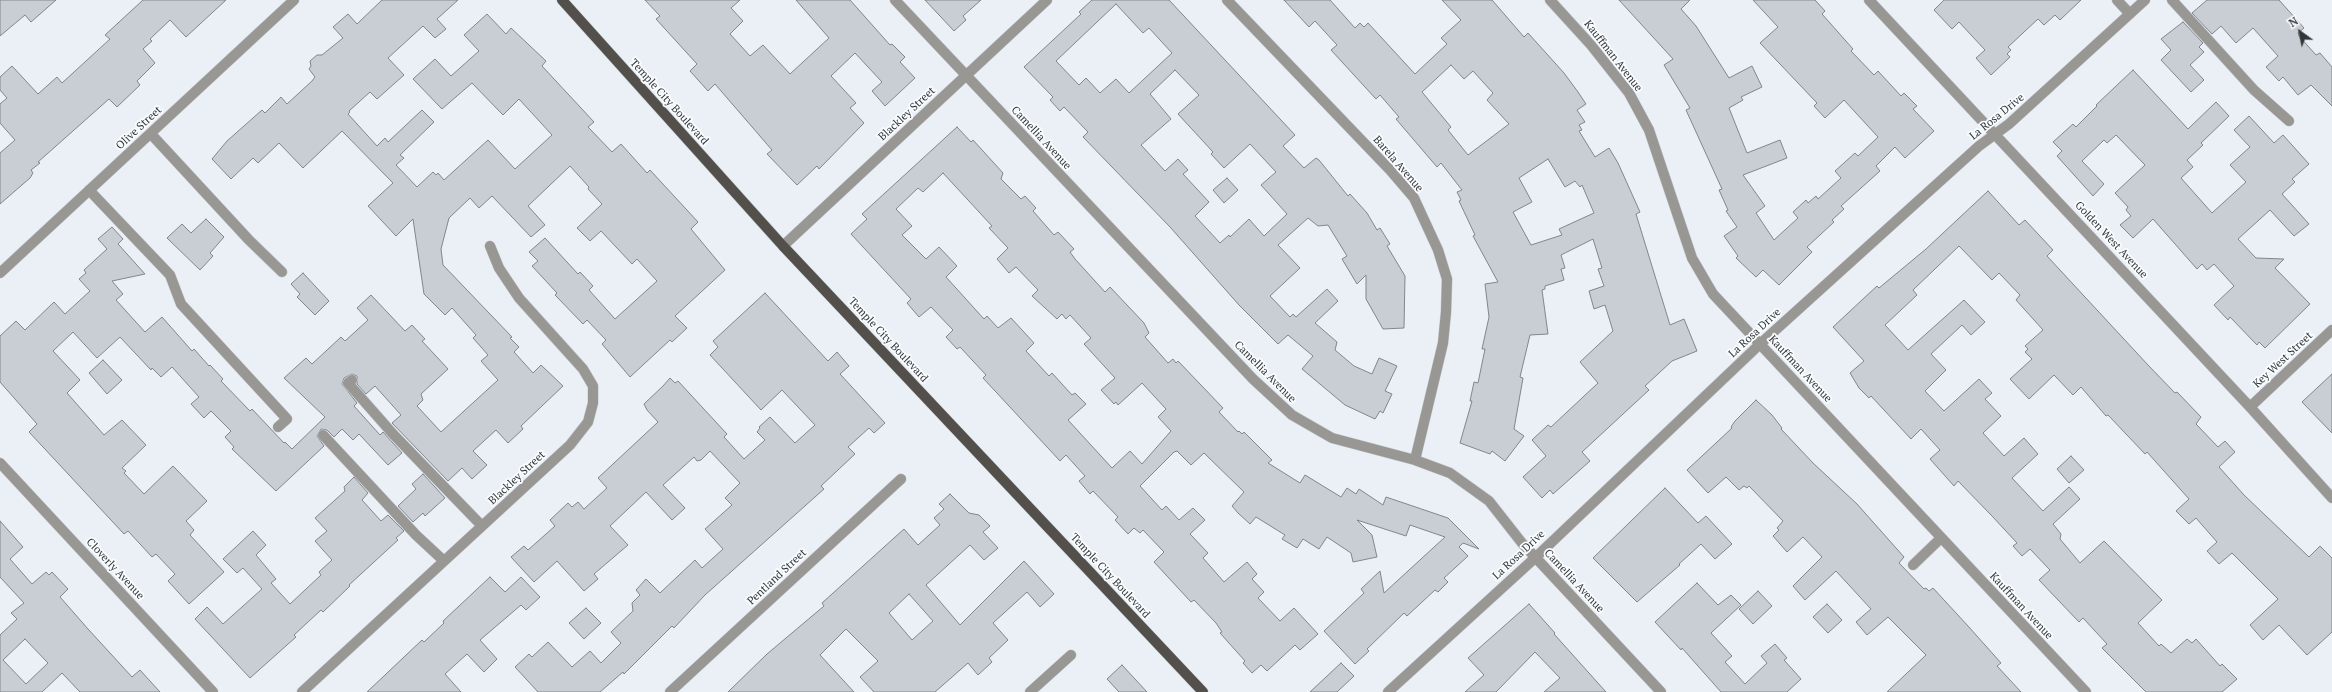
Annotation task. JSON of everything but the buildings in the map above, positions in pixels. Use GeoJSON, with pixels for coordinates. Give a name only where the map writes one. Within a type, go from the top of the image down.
{"type":"FeatureCollection","features":[{"type":"Feature","properties":{"kind":"main road","name":"Temple City Boulevard"},"geometry":{"type":"LineString","coordinates":[[562,0],[783,246],[1203,692]]}},
{"type":"Feature","properties":{"kind":"street","name":"Olive Street"},"geometry":{"type":"LineString","coordinates":[[0,273],[294,0]]}},
{"type":"Feature","properties":{"kind":"street","name":"Camellia Avenue"},"geometry":{"type":"LineString","coordinates":[[896,0],[1253,379],[1292,415],[1332,438],[1415,460],[1450,474],[1489,501],[1536,557],[1661,692]]}},
{"type":"Feature","properties":{"kind":"street","name":"Blackley Street"},"geometry":{"type":"LineString","coordinates":[[783,246],[1047,0]]}},
{"type":"Feature","properties":{"kind":"street","name":"Barela Avenue"},"geometry":{"type":"LineString","coordinates":[[1227,0],[1390,170],[1414,198],[1438,250],[1447,279],[1443,343],[1415,460]]}},
{"type":"Feature","properties":{"kind":"street","name":"Kauffman Avenue"},"geometry":{"type":"LineString","coordinates":[[1550,0],[1591,44],[1629,93],[1649,130],[1692,258],[1713,294],[2086,692]]}},
{"type":"Feature","properties":{"kind":"street","name":"Golden West Avenue"},"geometry":{"type":"LineString","coordinates":[[1869,0],[2250,407],[2332,498]]}},
{"type":"Feature","properties":{"kind":"street"},"geometry":{"type":"LineString","coordinates":[[2118,0],[2130,14]]}},
{"type":"Feature","properties":{"kind":"street","name":"La Rosa Drive"},"geometry":{"type":"LineString","coordinates":[[1388,692],[1536,557],[1760,344],[1994,134],[2009,124],[2145,0]]}},
{"type":"Feature","properties":{"kind":"street"},"geometry":{"type":"LineString","coordinates":[[2172,0],[2254,90],[2288,121]]}},
{"type":"Feature","properties":{"kind":"street"},"geometry":{"type":"LineString","coordinates":[[151,134],[249,240],[282,272]]}},
{"type":"Feature","properties":{"kind":"street"},"geometry":{"type":"LineString","coordinates":[[89,190],[170,275],[180,304],[287,419],[278,427]]}},
{"type":"Feature","properties":{"kind":"street","name":"Blackley Street"},"geometry":{"type":"LineString","coordinates":[[302,692],[570,445],[588,422],[593,403],[593,386],[583,369],[519,298],[499,268],[490,246]]}},
{"type":"Feature","properties":{"kind":"street","name":"Key West Street"},"geometry":{"type":"LineString","coordinates":[[2250,407],[2332,330]]}},
{"type":"Feature","properties":{"kind":"street"},"geometry":{"type":"LineString","coordinates":[[352,380],[348,383],[388,428],[482,526]]}},
{"type":"Feature","properties":{"kind":"street"},"geometry":{"type":"LineString","coordinates":[[323,435],[416,535],[444,561]]}},
{"type":"Feature","properties":{"kind":"street","name":"Cloverly Avenue"},"geometry":{"type":"LineString","coordinates":[[0,462],[213,692]]}},
{"type":"Feature","properties":{"kind":"street","name":"Pentland Street"},"geometry":{"type":"LineString","coordinates":[[670,692],[900,479]]}},
{"type":"Feature","properties":{"kind":"street"},"geometry":{"type":"LineString","coordinates":[[1913,565],[1941,538]]}},
{"type":"Feature","properties":{"kind":"street"},"geometry":{"type":"LineString","coordinates":[[1030,692],[1071,655]]}}]}
